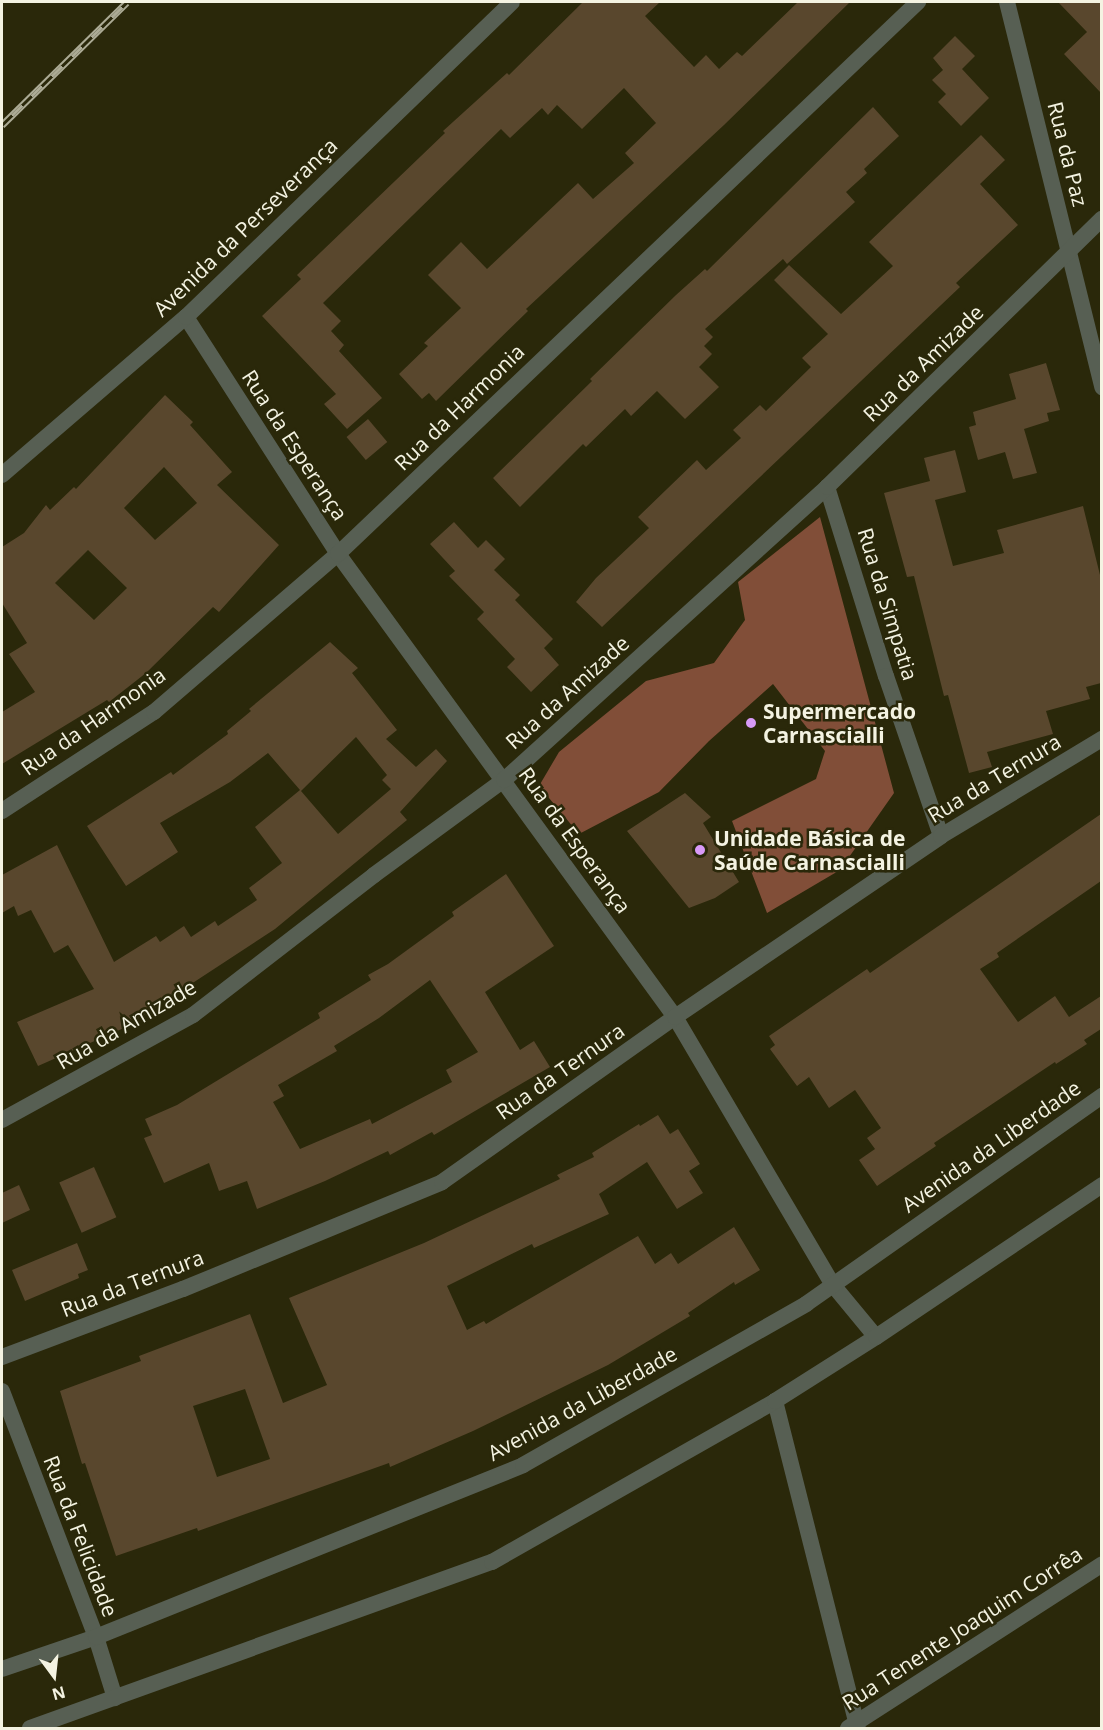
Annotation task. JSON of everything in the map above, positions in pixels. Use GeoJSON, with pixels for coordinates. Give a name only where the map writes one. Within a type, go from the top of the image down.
{"type":"FeatureCollection","features":[{"type":"Feature","properties":{"kind":"street","name":"Avenida da Perseverança"},"geometry":{"type":"LineString","coordinates":[[2,475],[186,317],[512,2]]}},
{"type":"Feature","properties":{"kind":"street","name":"Rua da Harmonia"},"geometry":{"type":"LineString","coordinates":[[2,811],[154,712],[338,554],[918,2]]}},
{"type":"Feature","properties":{"kind":"street","name":"Rua da Paz"},"geometry":{"type":"LineString","coordinates":[[1007,2],[1101,387]]}},
{"type":"Feature","properties":{"kind":"street","name":"Rua da Amizade"},"geometry":{"type":"LineString","coordinates":[[2,1120],[193,1015],[374,874],[504,780],[827,487],[1101,219]]}},
{"type":"Feature","properties":{"kind":"street","name":"Rua da Esperança"},"geometry":{"type":"LineString","coordinates":[[186,317],[338,554],[675,1017],[833,1285],[876,1337]]}},
{"type":"Feature","properties":{"kind":"street","name":"Rua da Simpatia"},"geometry":{"type":"LineString","coordinates":[[827,487],[886,676],[941,836]]}},
{"type":"Feature","properties":{"kind":"street","name":"Rua da Ternura"},"geometry":{"type":"LineString","coordinates":[[2,1357],[183,1289],[442,1182],[675,1017],[941,836],[1101,739]]}},
{"type":"Feature","properties":{"kind":"street","name":"Avenida da Liberdade"},"geometry":{"type":"LineString","coordinates":[[2,1669],[96,1637],[523,1465],[806,1304],[1101,1096]]}},
{"type":"Feature","properties":{"kind":"street"},"geometry":{"type":"LineString","coordinates":[[30,1728],[492,1562],[775,1401],[876,1337],[1101,1185]]}},
{"type":"Feature","properties":{"kind":"street","name":"Rua da Felicidade"},"geometry":{"type":"LineString","coordinates":[[2,1392],[96,1637],[115,1698]]}},
{"type":"Feature","properties":{"kind":"street"},"geometry":{"type":"LineString","coordinates":[[775,1401],[854,1727]]}},
{"type":"Feature","properties":{"kind":"street","name":"Rua Tenente Joaquim Corrêa"},"geometry":{"type":"LineString","coordinates":[[854,1727],[1101,1564]]}},
{"type":"Feature","properties":{"kind":"shaded area"},"geometry":{"type":"Polygon","coordinates":[[[820,517],[894,793],[840,870],[767,913],[732,821],[816,779],[825,751],[773,684],[709,741],[659,792],[579,834],[539,786],[559,752],[646,681],[714,663],[745,620],[738,582],[820,517]]]}},
{"type":"Feature","properties":{"kind":"building"},"geometry":{"type":"Polygon","coordinates":[[[583,2],[660,2],[645,16],[694,67],[706,55],[719,69],[737,52],[742,56],[798,2],[850,2],[724,125],[526,309],[528,311],[436,401],[429,393],[422,399],[399,374],[428,346],[424,343],[461,308],[428,275],[461,242],[487,269],[578,183],[593,199],[634,163],[625,153],[656,123],[624,88],[582,129],[557,105],[548,115],[542,108],[510,138],[501,129],[323,303],[341,321],[331,331],[344,345],[339,351],[382,398],[347,429],[324,404],[336,394],[262,316],[301,279],[297,275],[445,133],[443,131],[507,73],[509,75],[583,2]]]}},
{"type":"Feature","properties":{"kind":"building"},"geometry":{"type":"Polygon","coordinates":[[[1058,2],[1101,2],[1101,93],[1064,54],[1087,32],[1058,2]]]}},
{"type":"Feature","properties":{"kind":"building"},"geometry":{"type":"Polygon","coordinates":[[[955,36],[975,56],[962,69],[989,98],[961,126],[938,102],[946,94],[932,80],[943,70],[933,58],[955,36]]]}},
{"type":"Feature","properties":{"kind":"building"},"geometry":{"type":"Polygon","coordinates":[[[873,107],[899,136],[864,169],[867,173],[846,192],[855,202],[787,264],[783,259],[705,329],[713,337],[704,346],[712,354],[699,367],[719,387],[685,419],[657,391],[631,416],[625,409],[586,447],[583,444],[520,507],[493,478],[676,295],[705,269],[707,271],[873,107]]]}},
{"type":"Feature","properties":{"kind":"building"},"geometry":{"type":"Polygon","coordinates":[[[981,135],[1005,160],[980,184],[1018,225],[956,283],[960,287],[602,627],[576,602],[596,578],[649,528],[638,517],[697,460],[706,470],[741,438],[733,430],[760,405],[766,411],[811,367],[802,358],[828,334],[774,280],[789,265],[841,314],[893,266],[869,242],[981,135]]]}},
{"type":"Feature","properties":{"kind":"building"},"geometry":{"type":"Polygon","coordinates":[[[1046,363],[1060,410],[1047,413],[1049,421],[1024,429],[1037,473],[1013,479],[1005,452],[978,460],[969,427],[976,425],[973,412],[1016,399],[1009,374],[1046,363]]]}},
{"type":"Feature","properties":{"kind":"building"},"geometry":{"type":"Polygon","coordinates":[[[165,395],[193,422],[190,425],[232,472],[217,485],[279,545],[219,612],[213,607],[146,673],[109,702],[107,700],[2,764],[2,712],[35,692],[9,654],[27,643],[2,603],[2,547],[24,533],[46,505],[50,510],[74,487],[76,489],[165,395]],[[164,467],[124,508],[155,540],[197,503],[164,467]],[[88,550],[55,583],[94,620],[127,588],[88,550]]]}},
{"type":"Feature","properties":{"kind":"building"},"geometry":{"type":"Polygon","coordinates":[[[368,419],[387,442],[366,460],[347,437],[368,419]]]}},
{"type":"Feature","properties":{"kind":"building"},"geometry":{"type":"Polygon","coordinates":[[[955,450],[966,492],[935,500],[953,566],[1004,553],[997,530],[1083,506],[1101,579],[1101,683],[1086,687],[1090,699],[1046,711],[1053,734],[987,752],[992,767],[969,773],[948,695],[944,696],[914,576],[907,577],[884,493],[930,481],[924,458],[955,450]]]}},
{"type":"Feature","properties":{"kind":"building"},"geometry":{"type":"Polygon","coordinates":[[[454,522],[478,548],[486,540],[505,559],[494,570],[520,595],[515,600],[553,639],[544,648],[559,665],[531,692],[507,667],[515,659],[477,619],[484,612],[449,576],[455,571],[430,544],[454,522]]]}},
{"type":"Feature","properties":{"kind":"building"},"geometry":{"type":"Polygon","coordinates":[[[330,642],[358,668],[352,673],[397,730],[386,739],[416,767],[436,749],[447,761],[400,812],[407,820],[275,929],[124,1028],[38,1066],[17,1022],[94,989],[68,945],[54,953],[31,910],[18,916],[14,906],[2,913],[2,875],[57,845],[114,962],[156,936],[160,942],[184,926],[191,937],[215,921],[218,926],[257,900],[249,888],[282,863],[255,827],[300,790],[268,753],[230,782],[160,823],[178,852],[126,886],[87,826],[171,772],[173,775],[228,734],[227,731],[251,711],[249,709],[330,642]],[[356,737],[301,791],[338,834],[391,789],[382,780],[387,775],[356,737]]]}},
{"type":"Feature","properties":{"kind":"building","name":"Unidade Básica de Saúde Carnascialli"},"geometry":{"type":"Polygon","coordinates":[[[685,793],[711,817],[703,823],[739,882],[715,898],[689,908],[627,831],[685,793]]]}},
{"type":"Feature","properties":{"kind":"building"},"geometry":{"type":"Polygon","coordinates":[[[1101,814],[1101,881],[997,953],[999,957],[980,969],[1018,1022],[1055,996],[1069,1017],[1101,996],[1101,1029],[1084,1040],[1087,1044],[1056,1064],[1055,1062],[934,1143],[936,1146],[877,1186],[859,1160],[875,1149],[867,1138],[881,1128],[855,1090],[829,1108],[809,1077],[797,1086],[770,1049],[775,1045],[769,1036],[867,969],[870,973],[1101,814]]]}},
{"type":"Feature","properties":{"kind":"building"},"geometry":{"type":"Polygon","coordinates":[[[506,874],[554,946],[485,992],[520,1050],[534,1041],[550,1067],[434,1135],[432,1132],[390,1155],[388,1151],[325,1181],[257,1209],[247,1181],[219,1191],[209,1163],[164,1183],[144,1138],[152,1135],[145,1119],[177,1105],[320,1018],[318,1013],[371,980],[368,975],[388,964],[454,916],[452,912],[506,874]],[[430,980],[379,1018],[334,1046],[337,1051],[278,1085],[284,1096],[273,1102],[300,1149],[370,1119],[372,1124],[452,1082],[446,1070],[478,1052],[430,980]]]}},
{"type":"Feature","properties":{"kind":"building"},"geometry":{"type":"Polygon","coordinates":[[[658,1115],[670,1134],[678,1129],[700,1164],[689,1171],[703,1193],[677,1209],[647,1162],[599,1194],[609,1214],[534,1248],[532,1244],[447,1286],[467,1330],[484,1321],[486,1324],[638,1236],[655,1264],[671,1253],[678,1264],[734,1227],[760,1270],[735,1285],[734,1282],[688,1313],[690,1316],[608,1365],[473,1431],[390,1467],[389,1463],[198,1531],[197,1528],[116,1556],[85,1463],[82,1464],[60,1391],[141,1361],[139,1356],[250,1314],[283,1403],[327,1385],[289,1298],[424,1243],[560,1179],[557,1175],[594,1157],[592,1153],[639,1124],[640,1126],[658,1115]],[[245,1389],[193,1406],[217,1477],[270,1459],[245,1389]]]}},
{"type":"Feature","properties":{"kind":"building"},"geometry":{"type":"Polygon","coordinates":[[[94,1167],[116,1217],[82,1233],[59,1182],[94,1167]]]}},
{"type":"Feature","properties":{"kind":"building"},"geometry":{"type":"Polygon","coordinates":[[[19,1185],[30,1210],[2,1223],[2,1193],[19,1185]]]}},
{"type":"Feature","properties":{"kind":"building"},"geometry":{"type":"Polygon","coordinates":[[[77,1243],[88,1270],[78,1274],[79,1278],[25,1301],[12,1270],[77,1243]]]}},
{"type":"Feature","properties":{"kind":"railway"},"geometry":{"type":"LineString","coordinates":[[2,125],[127,2]]}},
{"type":"Feature","properties":{"kind":"place","name":"Supermercado Carnascialli"},"geometry":{"type":"Point","coordinates":[751,723]}},
{"type":"Feature","properties":{"kind":"place","name":"Unidade Básica de Saúde Carnascialli"},"geometry":{"type":"Point","coordinates":[700,850]}}]}
